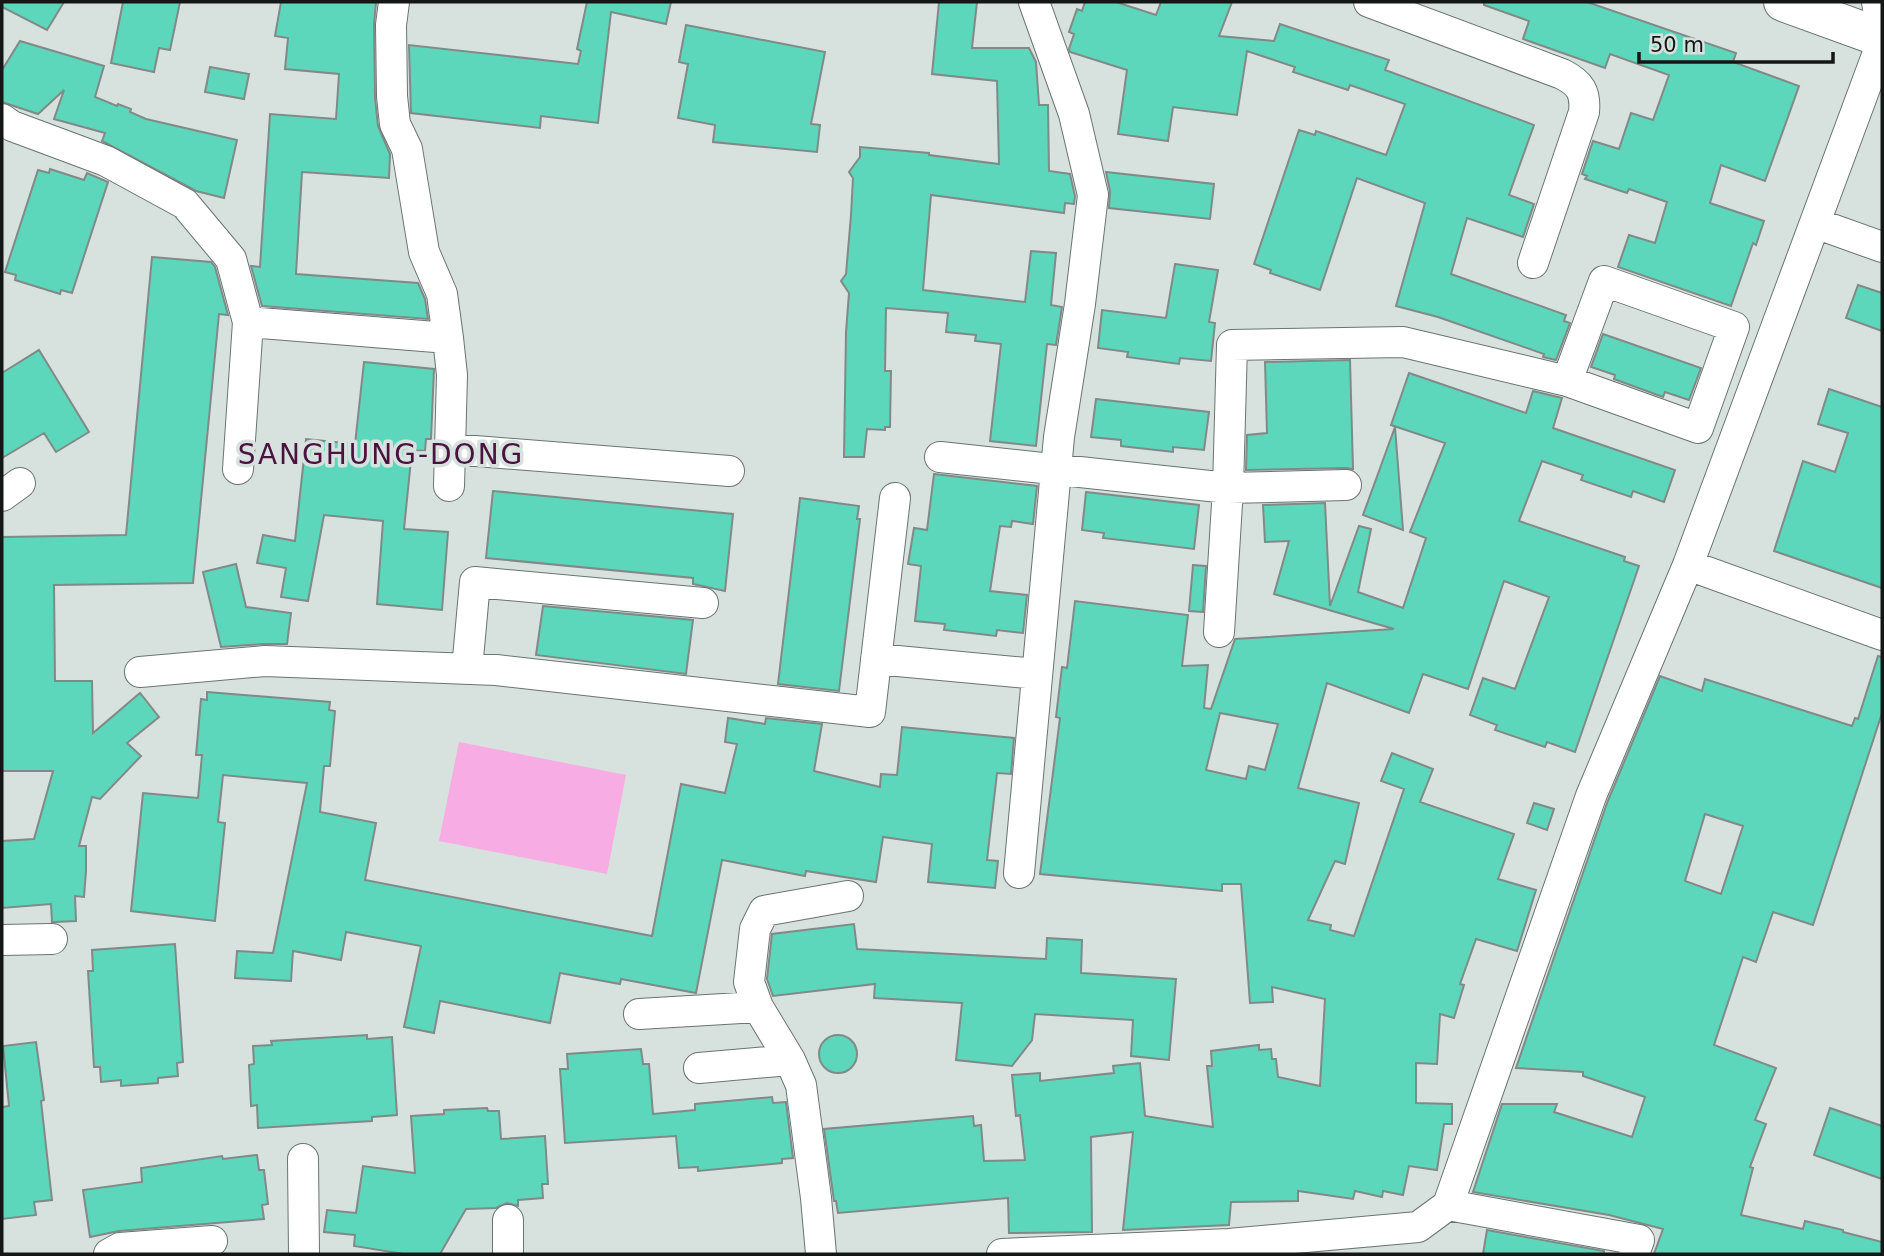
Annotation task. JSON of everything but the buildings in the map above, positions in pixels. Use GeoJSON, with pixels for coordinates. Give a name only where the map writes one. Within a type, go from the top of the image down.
{"type":"FeatureCollection","features":[{"type":"Feature","properties":{"kind":"main road"},"geometry":{"type":"LineString","coordinates":[[1783,2],[1882,40]]}},
{"type":"Feature","properties":{"kind":"street"},"geometry":{"type":"LineString","coordinates":[[394,2],[391,24],[391,84],[396,124],[407,149],[424,252],[442,294],[448,338],[452,375],[449,486]]}},
{"type":"Feature","properties":{"kind":"street"},"geometry":{"type":"LineString","coordinates":[[1019,873],[1056,470],[1093,195],[1074,114],[1034,2]]}},
{"type":"Feature","properties":{"kind":"street"},"geometry":{"type":"LineString","coordinates":[[1369,2],[1562,74],[1576,81],[1582,89],[1584,112],[1533,263]]}},
{"type":"Feature","properties":{"kind":"street"},"geometry":{"type":"LineString","coordinates":[[1877,2],[1882,32]]}},
{"type":"Feature","properties":{"kind":"street"},"geometry":{"type":"LineString","coordinates":[[1002,1254],[1229,1244],[1418,1227],[1448,1205],[1591,796],[1688,565],[1882,40]]}},
{"type":"Feature","properties":{"kind":"street"},"geometry":{"type":"LineString","coordinates":[[2,119],[12,126],[106,161],[185,204],[231,259],[248,322],[238,469]]}},
{"type":"Feature","properties":{"kind":"street"},"geometry":{"type":"LineString","coordinates":[[1815,223],[1882,247]]}},
{"type":"Feature","properties":{"kind":"street"},"geometry":{"type":"LineString","coordinates":[[1219,632],[1233,345],[1403,342],[1566,381],[1698,428],[1734,327],[1604,281],[1566,381]]}},
{"type":"Feature","properties":{"kind":"street"},"geometry":{"type":"LineString","coordinates":[[248,322],[448,338]]}},
{"type":"Feature","properties":{"kind":"street"},"geometry":{"type":"LineString","coordinates":[[450,449],[729,471]]}},
{"type":"Feature","properties":{"kind":"street"},"geometry":{"type":"LineString","coordinates":[[940,457],[1228,488],[1346,485]]}},
{"type":"Feature","properties":{"kind":"street"},"geometry":{"type":"LineString","coordinates":[[140,672],[265,661],[496,670],[870,712],[895,498]]}},
{"type":"Feature","properties":{"kind":"street"},"geometry":{"type":"LineString","coordinates":[[1688,565],[1882,635]]}},
{"type":"Feature","properties":{"kind":"street"},"geometry":{"type":"LineString","coordinates":[[467,669],[475,582],[703,603]]}},
{"type":"Feature","properties":{"kind":"street"},"geometry":{"type":"LineString","coordinates":[[876,659],[1037,674]]}},
{"type":"Feature","properties":{"kind":"street"},"geometry":{"type":"LineString","coordinates":[[821,1254],[801,1085],[790,1060],[758,1007],[749,982],[755,929],[764,911],[848,896]]}},
{"type":"Feature","properties":{"kind":"street"},"geometry":{"type":"LineString","coordinates":[[2,940],[52,939]]}},
{"type":"Feature","properties":{"kind":"street"},"geometry":{"type":"LineString","coordinates":[[639,1014],[758,1007]]}},
{"type":"Feature","properties":{"kind":"street"},"geometry":{"type":"LineString","coordinates":[[699,1068],[790,1060]]}},
{"type":"Feature","properties":{"kind":"street"},"geometry":{"type":"LineString","coordinates":[[303,1159],[304,1254]]}},
{"type":"Feature","properties":{"kind":"street"},"geometry":{"type":"LineString","coordinates":[[1448,1205],[1639,1240],[1634,1254]]}},
{"type":"Feature","properties":{"kind":"street"},"geometry":{"type":"LineString","coordinates":[[508,1220],[508,1254]]}},
{"type":"Feature","properties":{"kind":"street"},"geometry":{"type":"LineString","coordinates":[[109,1254],[120,1248],[212,1241]]}},
{"type":"Feature","properties":{"kind":"shaded area"},"geometry":{"type":"Polygon","coordinates":[[[459,742],[626,775],[607,874],[439,841],[459,742]]]}},
{"type":"Feature","properties":{"kind":"district","name":"SANGHUNG-DONG"},"geometry":{"type":"Point","coordinates":[381,454]}}]}
